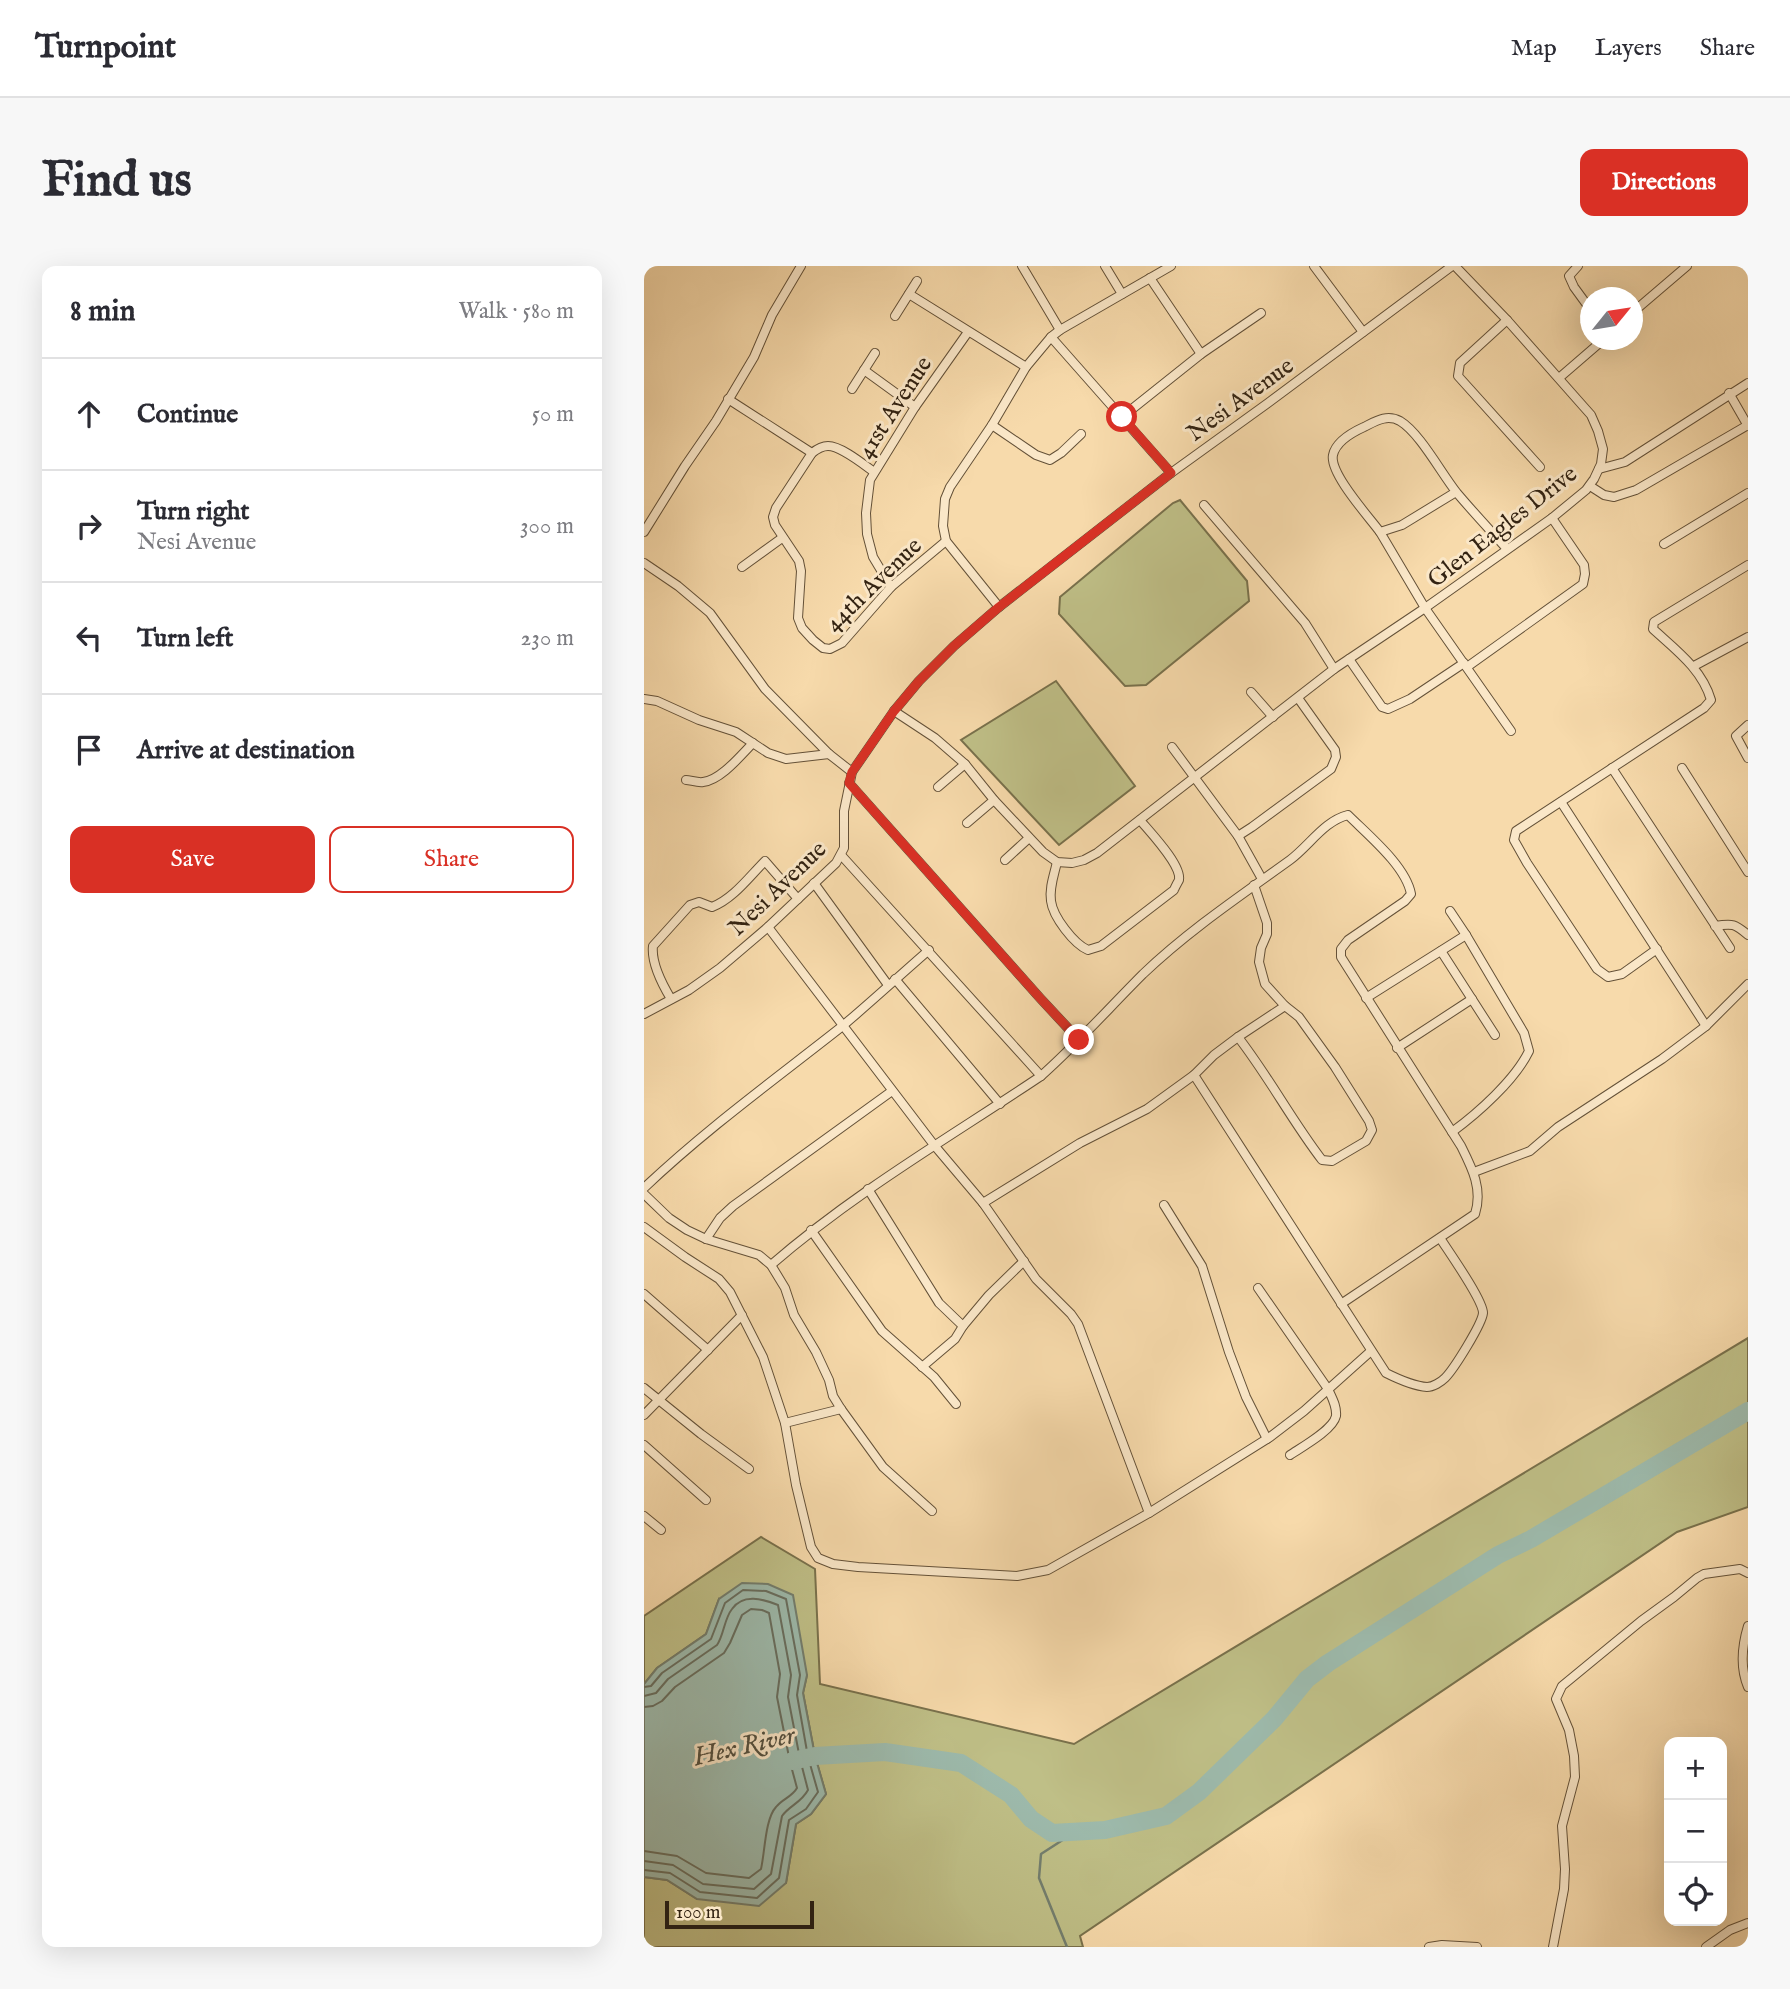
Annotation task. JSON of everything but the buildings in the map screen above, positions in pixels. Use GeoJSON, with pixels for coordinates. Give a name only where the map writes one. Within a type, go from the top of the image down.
{"type":"FeatureCollection","features":[{"type":"Feature","properties":{"kind":"street"},"geometry":{"type":"LineString","coordinates":[[644,532],[647,519],[754,357],[772,315],[801,266]]}},
{"type":"Feature","properties":{"kind":"street"},"geometry":{"type":"LineString","coordinates":[[1022,266],[1060,330]]}},
{"type":"Feature","properties":{"kind":"street"},"geometry":{"type":"LineString","coordinates":[[1105,266],[1122,294]]}},
{"type":"Feature","properties":{"kind":"street"},"geometry":{"type":"LineString","coordinates":[[999,607],[946,541],[943,514],[950,486],[992,425],[1027,367],[1051,337],[1171,266]]}},
{"type":"Feature","properties":{"kind":"street"},"geometry":{"type":"LineString","coordinates":[[1314,266],[1363,332]]}},
{"type":"Feature","properties":{"kind":"street","name":"Nesi Avenue"},"geometry":{"type":"LineString","coordinates":[[644,1014],[704,980],[768,927],[836,863],[844,848],[844,811],[852,772],[894,711],[939,660],[999,607],[1171,473],[1453,266]]}},
{"type":"Feature","properties":{"kind":"street","name":"Glen Eagles Drive"},"geometry":{"type":"LineString","coordinates":[[1057,862],[1073,863],[1097,853],[1334,669],[1552,518],[1590,486],[1599,470],[1603,449],[1591,415],[1507,320],[1453,266]]}},
{"type":"Feature","properties":{"kind":"street"},"geometry":{"type":"LineString","coordinates":[[1578,266],[1569,276],[1580,295]]}},
{"type":"Feature","properties":{"kind":"street"},"geometry":{"type":"LineString","coordinates":[[1643,304],[1687,266]]}},
{"type":"Feature","properties":{"kind":"street"},"geometry":{"type":"LineString","coordinates":[[1150,278],[1201,354]]}},
{"type":"Feature","properties":{"kind":"street"},"geometry":{"type":"LineString","coordinates":[[895,316],[917,281]]}},
{"type":"Feature","properties":{"kind":"street"},"geometry":{"type":"LineString","coordinates":[[909,294],[1027,367]]}},
{"type":"Feature","properties":{"kind":"street"},"geometry":{"type":"LineString","coordinates":[[1122,417],[1201,354],[1262,313]]}},
{"type":"Feature","properties":{"kind":"street"},"geometry":{"type":"LineString","coordinates":[[1507,320],[1460,363],[1458,376],[1540,467]]}},
{"type":"Feature","properties":{"kind":"street","name":"41st Avenue"},"geometry":{"type":"LineString","coordinates":[[891,587],[873,557],[867,534],[866,513],[870,480],[915,407],[968,332]]}},
{"type":"Feature","properties":{"kind":"street"},"geometry":{"type":"LineString","coordinates":[[1051,337],[1171,473]]}},
{"type":"Feature","properties":{"kind":"street"},"geometry":{"type":"LineString","coordinates":[[1559,378],[1591,350]]}},
{"type":"Feature","properties":{"kind":"street"},"geometry":{"type":"LineString","coordinates":[[852,389],[875,353]]}},
{"type":"Feature","properties":{"kind":"street"},"geometry":{"type":"LineString","coordinates":[[864,370],[915,407]]}},
{"type":"Feature","properties":{"kind":"street"},"geometry":{"type":"LineString","coordinates":[[1599,470],[1625,462],[1748,383]]}},
{"type":"Feature","properties":{"kind":"street"},"geometry":{"type":"LineString","coordinates":[[1590,486],[1604,495],[1614,497],[1636,490],[1748,425],[1729,393]]}},
{"type":"Feature","properties":{"kind":"street"},"geometry":{"type":"LineString","coordinates":[[728,399],[813,453],[821,447],[830,446],[874,472]]}},
{"type":"Feature","properties":{"kind":"street"},"geometry":{"type":"LineString","coordinates":[[1507,549],[1456,492],[1409,428],[1397,419],[1383,418],[1354,432],[1341,441],[1333,454],[1333,466],[1349,492],[1380,531],[1425,608],[1511,731]]}},
{"type":"Feature","properties":{"kind":"street"},"geometry":{"type":"LineString","coordinates":[[992,425],[1036,456],[1050,460],[1081,434]]}},
{"type":"Feature","properties":{"kind":"street","name":"44th Avenue"},"geometry":{"type":"LineString","coordinates":[[813,453],[776,508],[773,517],[782,538],[799,561],[801,571],[798,618],[802,628],[824,648],[830,649],[842,643],[891,587],[946,541]]}},
{"type":"Feature","properties":{"kind":"street"},"geometry":{"type":"LineString","coordinates":[[1380,531],[1402,524],[1456,492]]}},
{"type":"Feature","properties":{"kind":"street"},"geometry":{"type":"LineString","coordinates":[[1664,544],[1748,493]]}},
{"type":"Feature","properties":{"kind":"street"},"geometry":{"type":"LineString","coordinates":[[1205,505],[1305,623],[1334,669]]}},
{"type":"Feature","properties":{"kind":"street"},"geometry":{"type":"LineString","coordinates":[[1349,659],[1382,707],[1388,709],[1410,699],[1465,665],[1583,584],[1584,565],[1552,518]]}},
{"type":"Feature","properties":{"kind":"street"},"geometry":{"type":"LineString","coordinates":[[742,567],[782,538]]}},
{"type":"Feature","properties":{"kind":"street"},"geometry":{"type":"LineString","coordinates":[[644,563],[678,586],[710,613],[765,689],[829,754],[852,772]]}},
{"type":"Feature","properties":{"kind":"street"},"geometry":{"type":"LineString","coordinates":[[1657,949],[1622,974],[1608,977],[1597,969],[1527,863],[1514,840],[1516,831],[1704,708],[1711,700],[1693,666],[1653,629],[1654,622],[1748,565]]}},
{"type":"Feature","properties":{"kind":"street"},"geometry":{"type":"LineString","coordinates":[[1693,666],[1748,636]]}},
{"type":"Feature","properties":{"kind":"street"},"geometry":{"type":"LineString","coordinates":[[1251,692],[1273,717]]}},
{"type":"Feature","properties":{"kind":"street"},"geometry":{"type":"LineString","coordinates":[[1238,836],[1331,769],[1336,757],[1335,750],[1298,698]]}},
{"type":"Feature","properties":{"kind":"street"},"geometry":{"type":"LineString","coordinates":[[644,699],[657,701],[699,720],[736,732],[768,753],[786,759],[829,754]]}},
{"type":"Feature","properties":{"kind":"street"},"geometry":{"type":"LineString","coordinates":[[894,711],[935,738],[965,764],[1029,838],[1057,862],[1051,890],[1053,910],[1067,931],[1088,950],[1101,946],[1174,890],[1179,880],[1178,871],[1171,859],[1140,820]]}},
{"type":"Feature","properties":{"kind":"street"},"geometry":{"type":"LineString","coordinates":[[1748,725],[1736,736],[1748,758]]}},
{"type":"Feature","properties":{"kind":"street"},"geometry":{"type":"LineString","coordinates":[[685,779],[703,782],[715,777],[732,766],[753,743]]}},
{"type":"Feature","properties":{"kind":"street"},"geometry":{"type":"LineString","coordinates":[[1172,747],[1238,836],[1258,882],[1267,923],[1267,934],[1259,962],[1265,984],[1285,1006],[1300,1017],[1335,1067],[1369,1121],[1371,1130],[1366,1140],[1332,1161],[1322,1160],[1257,1061],[1238,1037]]}},
{"type":"Feature","properties":{"kind":"street"},"geometry":{"type":"LineString","coordinates":[[938,787],[965,764]]}},
{"type":"Feature","properties":{"kind":"street"},"geometry":{"type":"LineString","coordinates":[[1612,768],[1730,948]]}},
{"type":"Feature","properties":{"kind":"street"},"geometry":{"type":"LineString","coordinates":[[1682,768],[1748,872]]}},
{"type":"Feature","properties":{"kind":"street"},"geometry":{"type":"LineString","coordinates":[[849,783],[1079,1040]]}},
{"type":"Feature","properties":{"kind":"street"},"geometry":{"type":"LineString","coordinates":[[967,822],[994,800]]}},
{"type":"Feature","properties":{"kind":"street"},"geometry":{"type":"LineString","coordinates":[[1561,802],[1706,1026]]}},
{"type":"Feature","properties":{"kind":"street"},"geometry":{"type":"LineString","coordinates":[[771,1265],[811,1230],[868,1189],[1041,1076],[1161,959],[1232,900],[1291,859],[1336,818],[1348,814],[1396,864],[1410,884],[1411,894],[1405,901],[1348,940],[1341,949],[1341,957],[1452,1132],[1474,1172],[1479,1202],[1475,1214],[1341,1304]]}},
{"type":"Feature","properties":{"kind":"street"},"geometry":{"type":"LineString","coordinates":[[1005,860],[1029,838]]}},
{"type":"Feature","properties":{"kind":"street"},"geometry":{"type":"LineString","coordinates":[[841,855],[1041,1076]]}},
{"type":"Feature","properties":{"kind":"street"},"geometry":{"type":"LineString","coordinates":[[671,999],[653,957],[653,946],[690,905],[699,902],[712,906],[719,904],[765,861],[797,899]]}},
{"type":"Feature","properties":{"kind":"street"},"geometry":{"type":"LineString","coordinates":[[814,883],[892,982],[1000,1104]]}},
{"type":"Feature","properties":{"kind":"street"},"geometry":{"type":"LineString","coordinates":[[1450,911],[1524,1033],[1530,1051],[1523,1063],[1474,1116],[1452,1132]]}},
{"type":"Feature","properties":{"kind":"street"},"geometry":{"type":"LineString","coordinates":[[1716,926],[1730,924],[1748,935]]}},
{"type":"Feature","properties":{"kind":"street"},"geometry":{"type":"LineString","coordinates":[[768,927],[934,1145],[983,1203],[1036,1279],[1078,1324],[1149,1513]]}},
{"type":"Feature","properties":{"kind":"street"},"geometry":{"type":"LineString","coordinates":[[1366,998],[1466,935]]}},
{"type":"Feature","properties":{"kind":"street"},"geometry":{"type":"LineString","coordinates":[[644,1188],[702,1137],[843,1025],[929,950]]}},
{"type":"Feature","properties":{"kind":"street"},"geometry":{"type":"LineString","coordinates":[[1441,951],[1495,1035]]}},
{"type":"Feature","properties":{"kind":"street"},"geometry":{"type":"LineString","coordinates":[[1474,1172],[1530,1151],[1558,1127],[1662,1059],[1706,1026],[1748,984]]}},
{"type":"Feature","properties":{"kind":"street"},"geometry":{"type":"LineString","coordinates":[[1397,1048],[1472,999]]}},
{"type":"Feature","properties":{"kind":"street"},"geometry":{"type":"LineString","coordinates":[[983,1203],[1080,1143],[1147,1109],[1194,1075],[1238,1037],[1285,1006]]}},
{"type":"Feature","properties":{"kind":"street"},"geometry":{"type":"LineString","coordinates":[[1194,1075],[1386,1373],[1398,1380],[1428,1387],[1446,1377],[1468,1345],[1483,1314],[1481,1306],[1440,1238]]}},
{"type":"Feature","properties":{"kind":"street"},"geometry":{"type":"LineString","coordinates":[[706,1238],[720,1218],[733,1206],[892,1091]]}},
{"type":"Feature","properties":{"kind":"street"},"geometry":{"type":"LineString","coordinates":[[868,1189],[939,1303],[963,1326]]}},
{"type":"Feature","properties":{"kind":"street"},"geometry":{"type":"LineString","coordinates":[[644,1194],[668,1218],[687,1230],[759,1255],[771,1265],[785,1288],[794,1315],[816,1352],[841,1409],[883,1467],[932,1511]]}},
{"type":"Feature","properties":{"kind":"street"},"geometry":{"type":"LineString","coordinates":[[1164,1205],[1202,1266],[1228,1352],[1246,1398],[1267,1439]]}},
{"type":"Feature","properties":{"kind":"street"},"geometry":{"type":"LineString","coordinates":[[644,1227],[719,1279],[743,1315],[763,1357],[785,1423],[811,1547],[818,1558],[833,1564],[1017,1576],[1035,1574],[1058,1566],[1267,1439],[1371,1351]]}},
{"type":"Feature","properties":{"kind":"street"},"geometry":{"type":"LineString","coordinates":[[811,1230],[882,1331],[934,1377],[956,1404]]}},
{"type":"Feature","properties":{"kind":"street"},"geometry":{"type":"LineString","coordinates":[[922,1367],[954,1339],[989,1295],[1024,1261]]}},
{"type":"Feature","properties":{"kind":"street"},"geometry":{"type":"LineString","coordinates":[[1258,1288],[1328,1390],[1335,1406],[1336,1418],[1328,1428],[1290,1455]]}},
{"type":"Feature","properties":{"kind":"street"},"geometry":{"type":"LineString","coordinates":[[644,1294],[708,1350]]}},
{"type":"Feature","properties":{"kind":"street"},"geometry":{"type":"LineString","coordinates":[[644,1415],[743,1315]]}},
{"type":"Feature","properties":{"kind":"street"},"geometry":{"type":"LineString","coordinates":[[644,1388],[749,1469]]}},
{"type":"Feature","properties":{"kind":"street"},"geometry":{"type":"LineString","coordinates":[[785,1423],[841,1409]]}},
{"type":"Feature","properties":{"kind":"street"},"geometry":{"type":"LineString","coordinates":[[644,1445],[706,1500]]}},
{"type":"Feature","properties":{"kind":"street"},"geometry":{"type":"LineString","coordinates":[[644,1516],[661,1530]]}},
{"type":"Feature","properties":{"kind":"street"},"geometry":{"type":"LineString","coordinates":[[1553,1947],[1564,1889],[1562,1826],[1575,1777],[1569,1730],[1556,1699],[1562,1686],[1631,1628],[1697,1578],[1704,1574],[1740,1569],[1748,1573]]}},
{"type":"Feature","properties":{"kind":"street"},"geometry":{"type":"LineString","coordinates":[[1748,1626],[1742,1652],[1748,1687]]}},
{"type":"Feature","properties":{"kind":"street"},"geometry":{"type":"LineString","coordinates":[[1706,1947],[1730,1930],[1748,1923]]}},
{"type":"Feature","properties":{"kind":"street"},"geometry":{"type":"LineString","coordinates":[[1429,1947],[1477,1947]]}},
{"type":"Feature","properties":{"kind":"green space"},"geometry":{"type":"Polygon","coordinates":[[[1180,500],[1247,581],[1249,601],[1146,685],[1125,686],[1059,614],[1060,597],[1180,500]]]}},
{"type":"Feature","properties":{"kind":"green space"},"geometry":{"type":"Polygon","coordinates":[[[1056,681],[1135,786],[1059,845],[961,740],[1056,681]]]}},
{"type":"Feature","properties":{"kind":"green space"},"geometry":{"type":"Polygon","coordinates":[[[1748,1338],[1748,1507],[1677,1532],[1080,1936],[1083,1947],[644,1947],[644,1877],[667,1880],[697,1899],[786,1883],[796,1824],[811,1814],[826,1794],[815,1756],[803,1693],[807,1675],[719,1599],[706,1634],[657,1668],[644,1684],[644,1616],[761,1537],[815,1569],[820,1684],[1074,1744],[1748,1338]]]}},
{"type":"Feature","properties":{"kind":"water","name":"Hex River"},"geometry":{"type":"Polygon","coordinates":[[[742,1583],[768,1584],[793,1595],[807,1675],[803,1693],[815,1756],[826,1794],[811,1814],[796,1824],[786,1883],[759,1906],[697,1899],[667,1880],[644,1877],[644,1684],[657,1668],[706,1634],[719,1599],[742,1583]]]}},
{"type":"Feature","properties":{"kind":"waterway","name":"Hex River"},"geometry":{"type":"LineString","coordinates":[[792,1761],[815,1756],[885,1752],[961,1763],[1011,1795],[1031,1819],[1052,1833],[1105,1830],[1166,1816],[1199,1792],[1274,1719],[1307,1679],[1328,1663],[1498,1555],[1531,1539],[1748,1411]]}},
{"type":"Feature","properties":{"kind":"waterway"},"geometry":{"type":"LineString","coordinates":[[1067,1947],[1039,1878],[1041,1854],[1075,1832]]}},
{"type":"Feature","properties":{"kind":"route"},"geometry":{"type":"LineString","coordinates":[[1079,1040],[849,783],[852,772],[894,711],[939,660],[999,607],[1171,473],[1122,417]]}}]}
